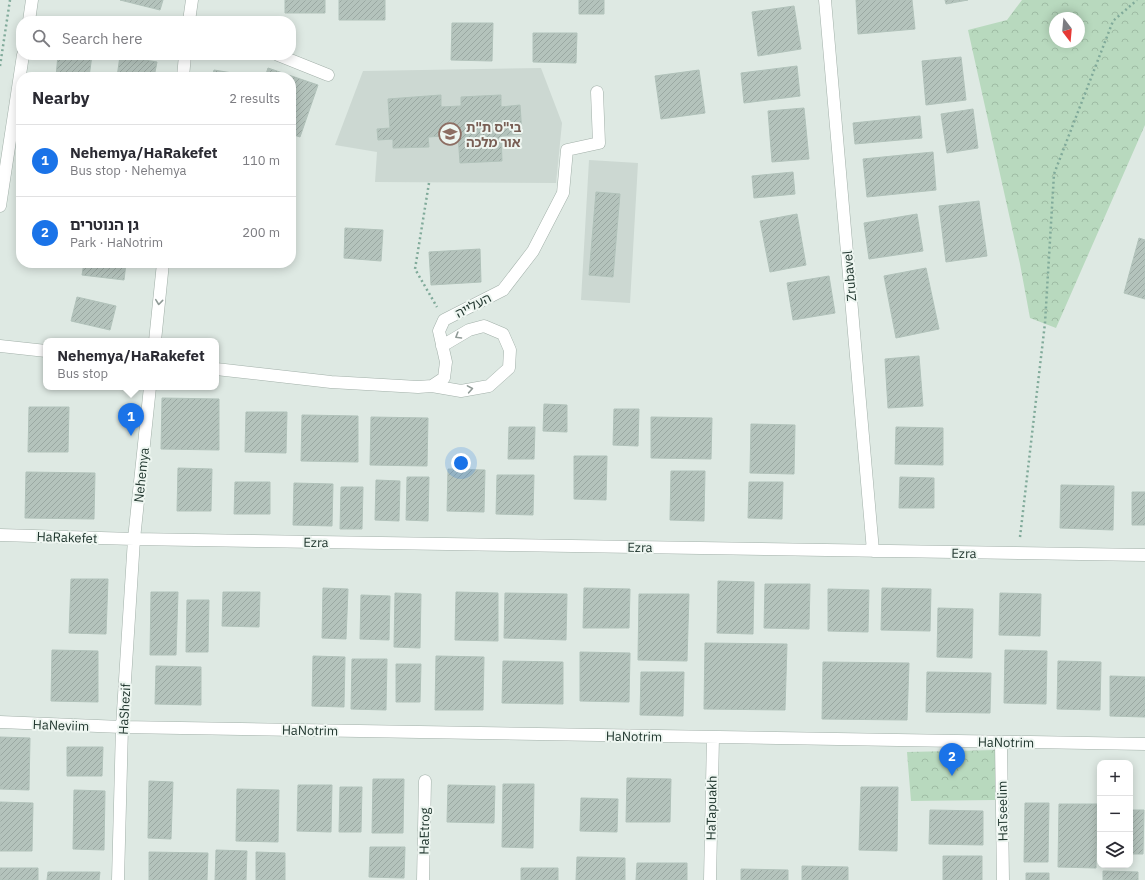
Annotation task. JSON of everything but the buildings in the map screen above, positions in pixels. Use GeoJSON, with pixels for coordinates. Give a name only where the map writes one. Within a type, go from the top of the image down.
{"type":"FeatureCollection","features":[{"type":"Feature","properties":{"kind":"street"},"geometry":{"type":"LineString","coordinates":[[30,16],[32,0]]}},
{"type":"Feature","properties":{"kind":"street"},"geometry":{"type":"LineString","coordinates":[[191,16],[192,0]]}},
{"type":"Feature","properties":{"kind":"street","name":"Zrubavel"},"geometry":{"type":"LineString","coordinates":[[825,0],[873,551]]}},
{"type":"Feature","properties":{"kind":"street"},"geometry":{"type":"LineString","coordinates":[[20,72],[22,60]]}},
{"type":"Feature","properties":{"kind":"street"},"geometry":{"type":"LineString","coordinates":[[183,72],[185,60]]}},
{"type":"Feature","properties":{"kind":"street"},"geometry":{"type":"LineString","coordinates":[[290,60],[328,75]]}},
{"type":"Feature","properties":{"kind":"street","name":"העלייה"},"geometry":{"type":"LineString","coordinates":[[432,386],[444,378],[446,362],[439,331],[444,320],[503,290],[533,251],[563,193],[567,150],[599,143],[597,92]]}},
{"type":"Feature","properties":{"kind":"street"},"geometry":{"type":"LineString","coordinates":[[0,206],[16,101]]}},
{"type":"Feature","properties":{"kind":"street"},"geometry":{"type":"LineString","coordinates":[[155,338],[162,268]]}},
{"type":"Feature","properties":{"kind":"street"},"geometry":{"type":"LineString","coordinates":[[219,369],[331,382],[418,387],[432,386],[462,391],[489,386],[509,368],[510,350],[503,334],[484,326],[469,330],[442,346]]}},
{"type":"Feature","properties":{"kind":"street"},"geometry":{"type":"LineString","coordinates":[[0,346],[43,351]]}},
{"type":"Feature","properties":{"kind":"street","name":"Nehemya"},"geometry":{"type":"LineString","coordinates":[[134,539],[150,390]]}},
{"type":"Feature","properties":{"kind":"street","name":"HaRakefet"},"geometry":{"type":"LineString","coordinates":[[0,535],[134,539]]}},
{"type":"Feature","properties":{"kind":"street","name":"Ezra"},"geometry":{"type":"LineString","coordinates":[[134,539],[1145,555]]}},
{"type":"Feature","properties":{"kind":"street","name":"HaShezif"},"geometry":{"type":"LineString","coordinates":[[118,880],[122,727],[134,539]]}},
{"type":"Feature","properties":{"kind":"street","name":"HaNeviim"},"geometry":{"type":"LineString","coordinates":[[0,722],[122,727]]}},
{"type":"Feature","properties":{"kind":"street","name":"HaNotrim"},"geometry":{"type":"LineString","coordinates":[[122,727],[1145,744]]}},
{"type":"Feature","properties":{"kind":"street","name":"HaTapuakh"},"geometry":{"type":"LineString","coordinates":[[710,880],[713,737]]}},
{"type":"Feature","properties":{"kind":"street","name":"HaTseelim"},"geometry":{"type":"LineString","coordinates":[[1001,742],[1003,880]]}},
{"type":"Feature","properties":{"kind":"street","name":"HaEtrog"},"geometry":{"type":"LineString","coordinates":[[423,880],[425,781]]}},
{"type":"Feature","properties":{"kind":"path"},"geometry":{"type":"LineString","coordinates":[[0,66],[10,0]]}},
{"type":"Feature","properties":{"kind":"path"},"geometry":{"type":"LineString","coordinates":[[1018,554],[1045,323],[1054,174],[1113,21],[1137,0]]}},
{"type":"Feature","properties":{"kind":"path"},"geometry":{"type":"LineString","coordinates":[[429,183],[415,269],[444,320]]}},
{"type":"Feature","properties":{"kind":"shaded area","name":"בי\"ס ת\"ת אור מלכה"},"geometry":{"type":"Polygon","coordinates":[[[541,68],[562,123],[556,183],[375,182],[377,152],[335,145],[363,71],[541,68]]]}},
{"type":"Feature","properties":{"kind":"shaded area"},"geometry":{"type":"Polygon","coordinates":[[[589,160],[638,163],[630,303],[581,300],[589,160]]]}},
{"type":"Feature","properties":{"kind":"green space"},"geometry":{"type":"Polygon","coordinates":[[[1022,0],[1145,0],[1145,125],[1056,328],[1030,318],[1020,264],[968,30],[1007,20],[1022,0]]]}},
{"type":"Feature","properties":{"kind":"green space"},"geometry":{"type":"Polygon","coordinates":[[[996,750],[995,800],[911,801],[907,752],[996,750]]]}},
{"type":"Feature","properties":{"kind":"place","name":"בי\"ס ת\"ת אור מלכה"},"geometry":{"type":"Point","coordinates":[450,134]}},
{"type":"Feature","properties":{"kind":"place","name":"Nehemya/HaRakefet"},"geometry":{"type":"Point","coordinates":[131,436]}},
{"type":"Feature","properties":{"kind":"place","name":"גן הנוטרים"},"geometry":{"type":"Point","coordinates":[952,776]}}]}
